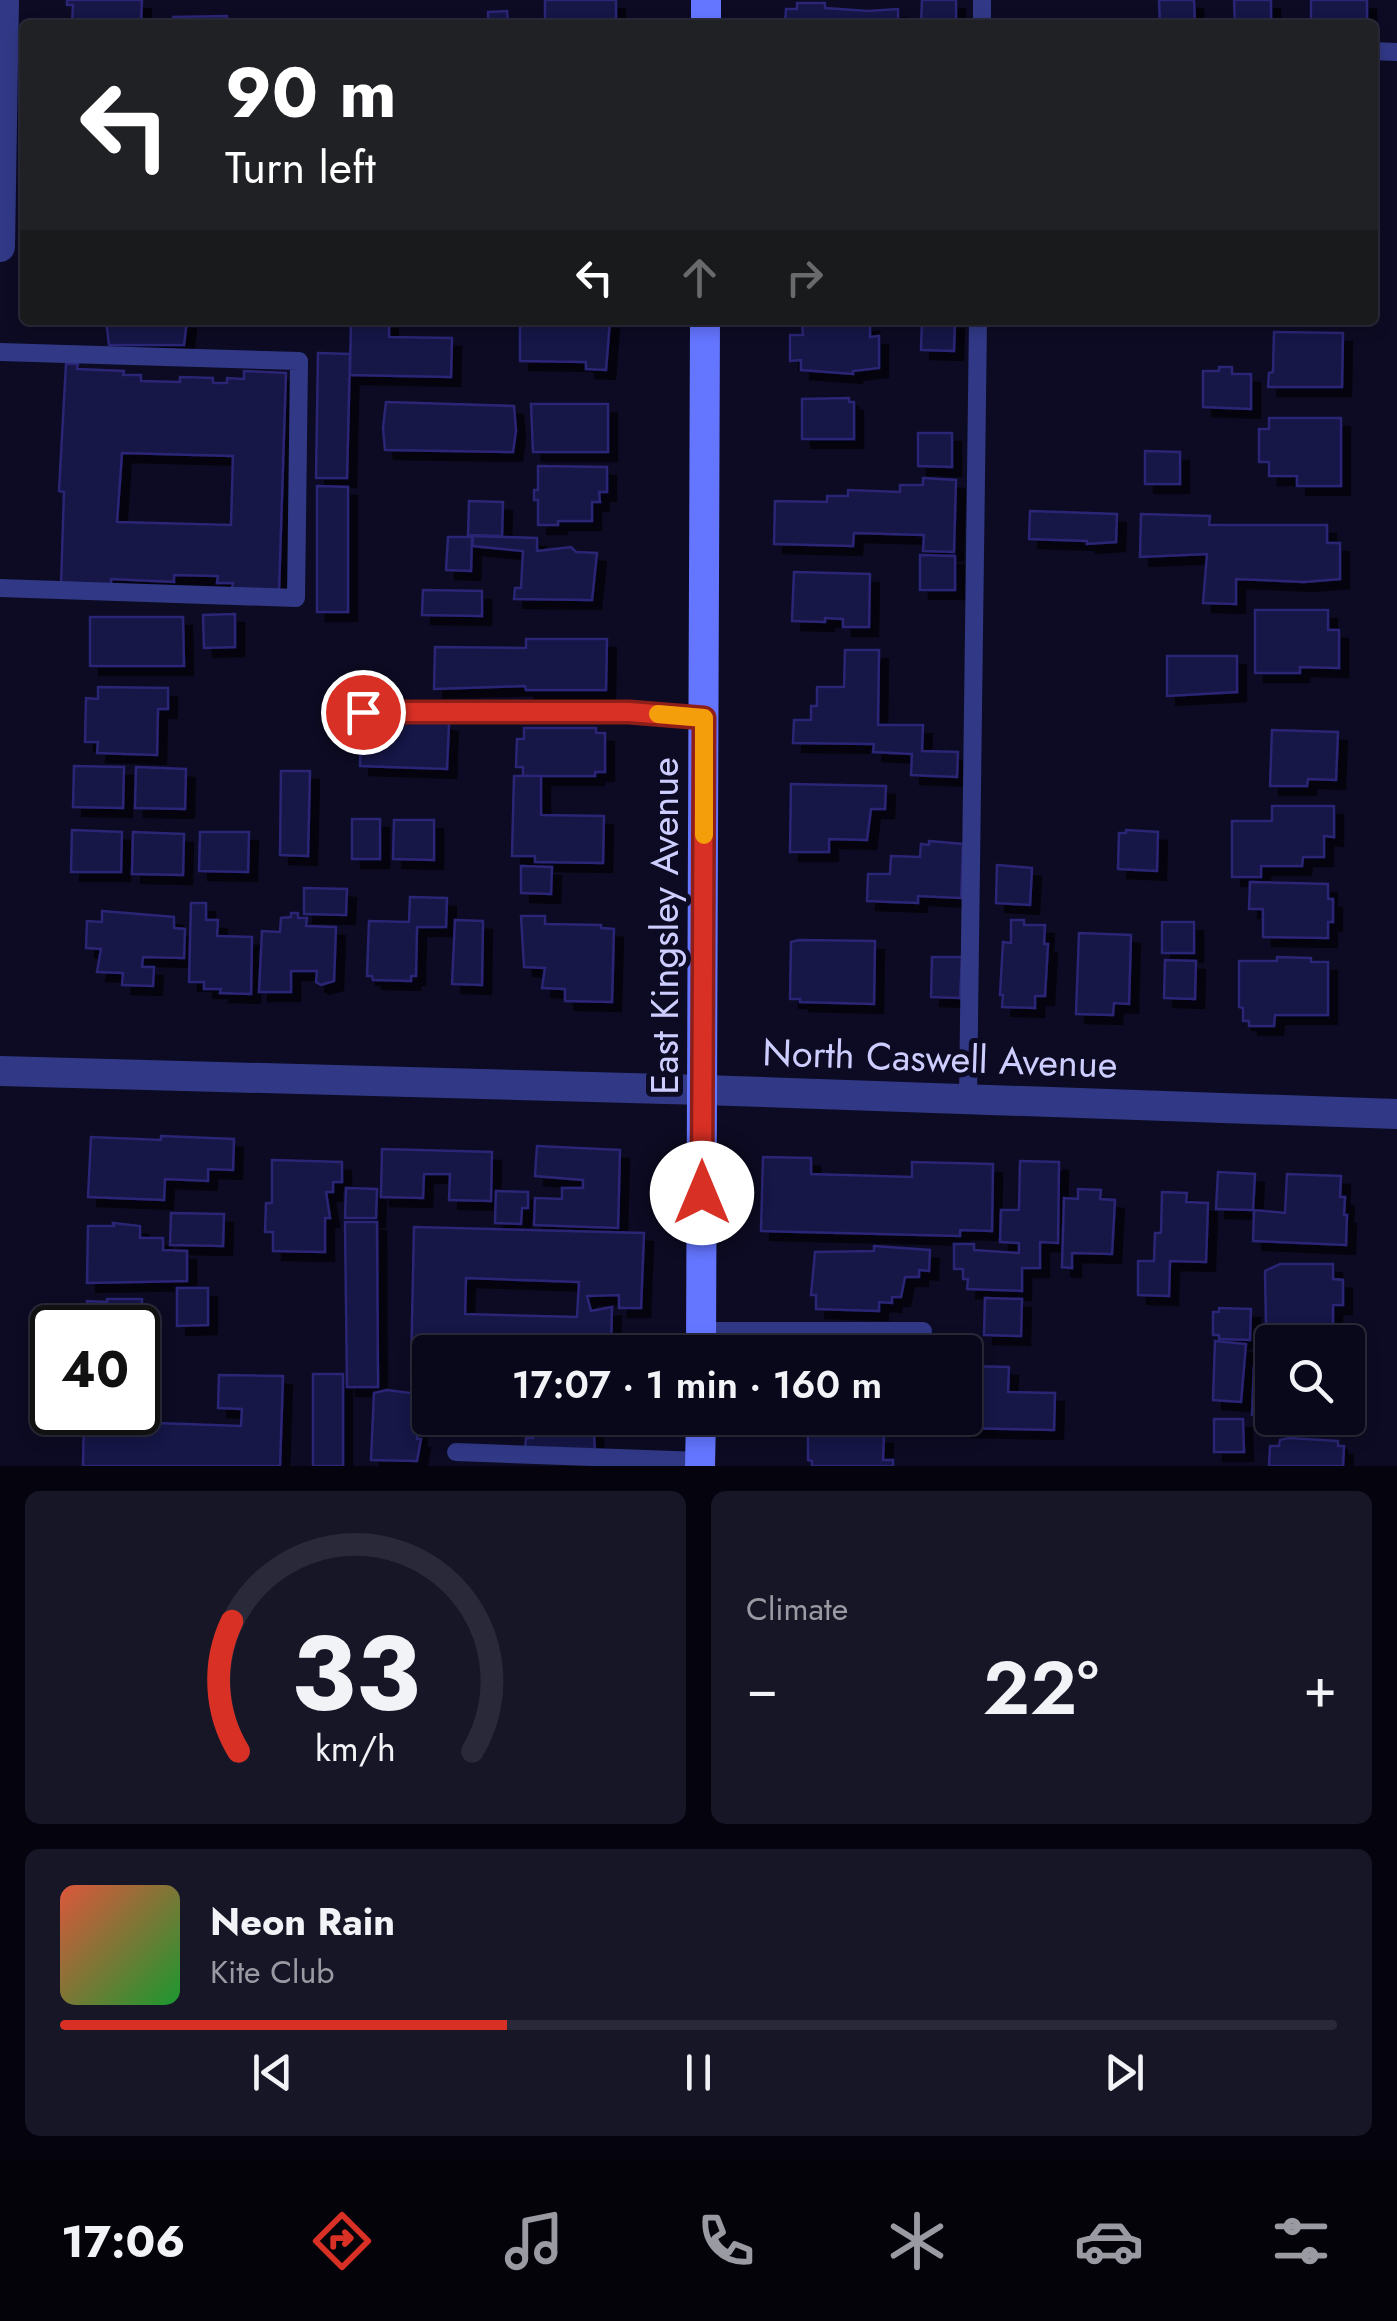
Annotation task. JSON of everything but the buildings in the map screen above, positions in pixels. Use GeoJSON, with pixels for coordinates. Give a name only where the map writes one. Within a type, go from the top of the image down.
{"type":"FeatureCollection","features":[{"type":"Feature","properties":{"kind":"street"},"geometry":{"type":"LineString","coordinates":[[0,248],[4,0]]}},
{"type":"Feature","properties":{"kind":"street","name":"East Kingsley Avenue"},"geometry":{"type":"LineString","coordinates":[[701,1335],[705,325]]}},
{"type":"Feature","properties":{"kind":"street","name":"North Caswell Avenue"},"geometry":{"type":"LineString","coordinates":[[0,1071],[1397,1114]]}},
{"type":"Feature","properties":{"kind":"street"},"geometry":{"type":"LineString","coordinates":[[700,1464],[701,1435]]}},
{"type":"Feature","properties":{"kind":"lane"},"geometry":{"type":"LineString","coordinates":[[968,1099],[978,325]]}},
{"type":"Feature","properties":{"kind":"lane"},"geometry":{"type":"LineString","coordinates":[[0,352],[299,361],[296,598],[0,588]]}},
{"type":"Feature","properties":{"kind":"lane"},"geometry":{"type":"LineString","coordinates":[[363,712],[629,712],[704,718]]}},
{"type":"Feature","properties":{"kind":"lane"},"geometry":{"type":"LineString","coordinates":[[830,1335],[923,1330]]}},
{"type":"Feature","properties":{"kind":"lane"},"geometry":{"type":"LineString","coordinates":[[456,1452],[700,1464]]}},
{"type":"Feature","properties":{"kind":"slow traffic"},"geometry":{"type":"LineString","coordinates":[[658,714],[704,718],[704,835]]}},
{"type":"Feature","properties":{"kind":"route"},"geometry":{"type":"LineString","coordinates":[[363,712],[629,712],[704,718],[702,1193]]}}]}
